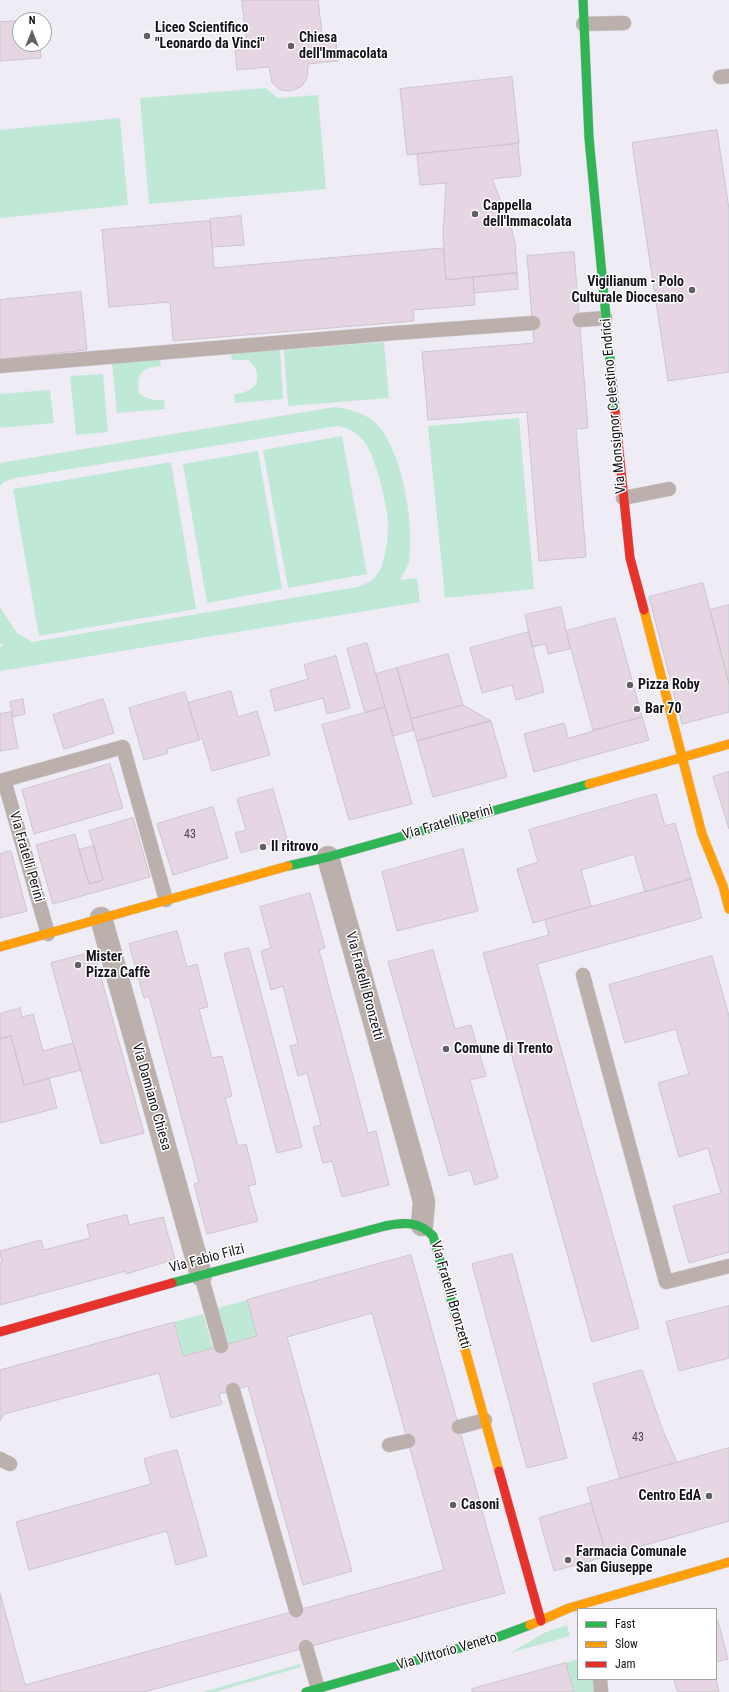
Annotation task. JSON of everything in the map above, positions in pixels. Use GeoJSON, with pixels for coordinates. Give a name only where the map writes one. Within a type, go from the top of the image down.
{"type":"FeatureCollection","features":[{"type":"Feature","properties":{"kind":"street","name":"Via Monsignor Celestino Endrici"},"geometry":{"type":"LineString","coordinates":[[583,0],[589,138],[630,558],[702,834],[723,886],[729,909]]}},
{"type":"Feature","properties":{"kind":"street","name":"Via Fratelli Perini"},"geometry":{"type":"LineString","coordinates":[[0,947],[294,864],[328,857],[729,744]]}},
{"type":"Feature","properties":{"kind":"street","name":"Via Fratelli Bronzetti"},"geometry":{"type":"LineString","coordinates":[[328,857],[423,1196],[424,1202],[422,1225],[434,1236],[541,1621]]}},
{"type":"Feature","properties":{"kind":"street","name":"Via Damiano Chiesa"},"geometry":{"type":"LineString","coordinates":[[101,918],[201,1275]]}},
{"type":"Feature","properties":{"kind":"street","name":"Via Fabio Filzi"},"geometry":{"type":"LineString","coordinates":[[0,1332],[201,1275],[385,1226],[407,1223],[422,1225]]}},
{"type":"Feature","properties":{"kind":"street","name":"Via Vittorio Veneto"},"geometry":{"type":"LineString","coordinates":[[310,1691],[498,1638],[582,1606],[729,1562]]}},
{"type":"Feature","properties":{"kind":"lane"},"geometry":{"type":"LineString","coordinates":[[584,24],[624,23]]}},
{"type":"Feature","properties":{"kind":"lane"},"geometry":{"type":"LineString","coordinates":[[580,320],[606,318]]}},
{"type":"Feature","properties":{"kind":"lane"},"geometry":{"type":"LineString","coordinates":[[0,366],[395,332],[533,323]]}},
{"type":"Feature","properties":{"kind":"lane"},"geometry":{"type":"LineString","coordinates":[[623,498],[669,489]]}},
{"type":"Feature","properties":{"kind":"lane","name":"Via Fratelli Perini"},"geometry":{"type":"LineString","coordinates":[[48,934],[4,780],[123,747],[166,900]]}},
{"type":"Feature","properties":{"kind":"lane"},"geometry":{"type":"LineString","coordinates":[[583,975],[666,1282],[729,1266]]}},
{"type":"Feature","properties":{"kind":"lane"},"geometry":{"type":"LineString","coordinates":[[201,1275],[220,1346]]}},
{"type":"Feature","properties":{"kind":"lane"},"geometry":{"type":"LineString","coordinates":[[233,1390],[296,1610]]}},
{"type":"Feature","properties":{"kind":"lane"},"geometry":{"type":"LineString","coordinates":[[459,1427],[485,1420]]}},
{"type":"Feature","properties":{"kind":"lane"},"geometry":{"type":"LineString","coordinates":[[389,1445],[408,1441]]}},
{"type":"Feature","properties":{"kind":"lane"},"geometry":{"type":"LineString","coordinates":[[306,1647],[310,1691]]}},
{"type":"Feature","properties":{"kind":"lane"},"geometry":{"type":"LineString","coordinates":[[600,1680],[601,1692]]}},
{"type":"Feature","properties":{"kind":"green space"},"geometry":{"type":"Polygon","coordinates":[[[266,88],[278,98],[318,95],[326,189],[149,204],[140,98],[266,88]]]}},
{"type":"Feature","properties":{"kind":"green space"},"geometry":{"type":"Polygon","coordinates":[[[120,118],[128,205],[0,218],[0,130],[120,118]]]}},
{"type":"Feature","properties":{"kind":"green space"},"geometry":{"type":"Polygon","coordinates":[[[384,342],[389,398],[288,406],[284,350],[384,342]]]}},
{"type":"Feature","properties":{"kind":"green space"},"geometry":{"type":"Polygon","coordinates":[[[280,349],[283,399],[235,403],[234,394],[245,392],[252,388],[257,382],[257,375],[255,367],[248,360],[232,360],[231,352],[280,349]]]}},
{"type":"Feature","properties":{"kind":"green space"},"geometry":{"type":"Polygon","coordinates":[[[160,358],[161,366],[150,368],[142,372],[138,386],[139,393],[145,397],[164,400],[165,409],[117,413],[112,363],[160,358]]]}},
{"type":"Feature","properties":{"kind":"green space"},"geometry":{"type":"Polygon","coordinates":[[[103,374],[108,432],[76,435],[70,376],[103,374]]]}},
{"type":"Feature","properties":{"kind":"green space"},"geometry":{"type":"Polygon","coordinates":[[[50,390],[54,423],[0,428],[0,394],[50,390]]]}},
{"type":"Feature","properties":{"kind":"green space"},"geometry":{"type":"Polygon","coordinates":[[[335,407],[356,412],[369,418],[380,427],[391,446],[402,478],[409,513],[409,561],[400,580],[417,578],[420,602],[0,671],[0,647],[3,646],[0,643],[0,607],[17,633],[32,642],[357,587],[375,577],[382,566],[386,551],[388,522],[380,479],[372,456],[360,437],[348,429],[338,426],[15,478],[4,482],[0,486],[0,463],[335,407]]]}},
{"type":"Feature","properties":{"kind":"green space"},"geometry":{"type":"Polygon","coordinates":[[[519,418],[534,589],[445,598],[428,426],[519,418]]]}},
{"type":"Feature","properties":{"kind":"green space"},"geometry":{"type":"Polygon","coordinates":[[[342,436],[367,574],[288,588],[263,450],[342,436]]]}},
{"type":"Feature","properties":{"kind":"green space"},"geometry":{"type":"Polygon","coordinates":[[[258,451],[282,589],[207,603],[183,464],[258,451]]]}},
{"type":"Feature","properties":{"kind":"green space"},"geometry":{"type":"Polygon","coordinates":[[[171,462],[196,609],[39,636],[13,489],[171,462]]]}},
{"type":"Feature","properties":{"kind":"green space"},"geometry":{"type":"Polygon","coordinates":[[[247,1300],[257,1336],[228,1344],[218,1308],[247,1300]]]}},
{"type":"Feature","properties":{"kind":"green space"},"geometry":{"type":"Polygon","coordinates":[[[203,1314],[213,1348],[183,1356],[174,1322],[203,1314]]]}},
{"type":"Feature","properties":{"kind":"green space"},"geometry":{"type":"Polygon","coordinates":[[[567,1625],[570,1636],[510,1653],[544,1633],[567,1625]]]}},
{"type":"Feature","properties":{"kind":"green space"},"geometry":{"type":"Polygon","coordinates":[[[577,1659],[577,1680],[594,1680],[595,1692],[574,1692],[566,1663],[577,1659]]]}},
{"type":"Feature","properties":{"kind":"green space"},"geometry":{"type":"Polygon","coordinates":[[[300,1664],[301,1667],[215,1692],[203,1692],[300,1664]]]}},
{"type":"Feature","properties":{"kind":"building","name":"Chiesa dell'Immacolata"},"geometry":{"type":"Polygon","coordinates":[[[242,0],[318,0],[323,42],[336,41],[338,61],[308,64],[307,78],[302,86],[291,91],[281,90],[272,83],[269,67],[237,70],[235,50],[247,49],[242,0]]]}},
{"type":"Feature","properties":{"kind":"building"},"geometry":{"type":"Polygon","coordinates":[[[12,21],[12,52],[41,52],[41,58],[0,61],[0,22],[12,21]]]}},
{"type":"Feature","properties":{"kind":"building"},"geometry":{"type":"Polygon","coordinates":[[[512,77],[519,143],[407,155],[400,89],[512,77]]]}},
{"type":"Feature","properties":{"kind":"building","name":"Vigilianum - Polo Culturale Diocesano"},"geometry":{"type":"Polygon","coordinates":[[[717,130],[729,209],[729,372],[668,381],[632,143],[717,130]]]}},
{"type":"Feature","properties":{"kind":"building","name":"Cappella dell'Immacolata"},"geometry":{"type":"Polygon","coordinates":[[[518,144],[521,176],[492,179],[512,230],[515,243],[517,273],[446,280],[443,235],[446,183],[420,185],[417,154],[518,144]]]}},
{"type":"Feature","properties":{"kind":"building"},"geometry":{"type":"Polygon","coordinates":[[[241,216],[244,245],[212,247],[210,219],[241,216]]]}},
{"type":"Feature","properties":{"kind":"building"},"geometry":{"type":"Polygon","coordinates":[[[210,221],[214,268],[443,248],[446,280],[473,277],[475,305],[413,310],[414,321],[173,341],[170,302],[109,307],[102,230],[210,221]]]}},
{"type":"Feature","properties":{"kind":"building"},"geometry":{"type":"Polygon","coordinates":[[[574,252],[588,428],[576,429],[586,557],[539,561],[527,412],[428,420],[422,352],[534,343],[527,256],[574,252]]]}},
{"type":"Feature","properties":{"kind":"building"},"geometry":{"type":"Polygon","coordinates":[[[517,273],[518,289],[474,293],[473,277],[517,273]]]}},
{"type":"Feature","properties":{"kind":"building"},"geometry":{"type":"Polygon","coordinates":[[[81,292],[87,350],[0,359],[0,300],[81,292]]]}},
{"type":"Feature","properties":{"kind":"building"},"geometry":{"type":"Polygon","coordinates":[[[703,583],[729,684],[729,712],[682,724],[649,597],[703,583]]]}},
{"type":"Feature","properties":{"kind":"building"},"geometry":{"type":"Polygon","coordinates":[[[729,605],[729,684],[710,610],[729,605]]]}},
{"type":"Feature","properties":{"kind":"building"},"geometry":{"type":"Polygon","coordinates":[[[561,607],[570,649],[548,654],[546,644],[532,647],[525,615],[561,607]]]}},
{"type":"Feature","properties":{"kind":"building"},"geometry":{"type":"Polygon","coordinates":[[[615,618],[642,717],[593,730],[566,631],[615,618]]]}},
{"type":"Feature","properties":{"kind":"building"},"geometry":{"type":"Polygon","coordinates":[[[529,632],[544,692],[516,700],[512,685],[482,693],[470,648],[529,632]]]}},
{"type":"Feature","properties":{"kind":"building"},"geometry":{"type":"Polygon","coordinates":[[[367,643],[385,707],[365,713],[347,649],[367,643]]]}},
{"type":"Feature","properties":{"kind":"building"},"geometry":{"type":"Polygon","coordinates":[[[448,654],[463,705],[411,719],[397,668],[448,654]]]}},
{"type":"Feature","properties":{"kind":"building"},"geometry":{"type":"Polygon","coordinates":[[[336,656],[350,708],[327,714],[323,698],[275,711],[270,690],[308,679],[304,665],[336,656]]]}},
{"type":"Feature","properties":{"kind":"building"},"geometry":{"type":"Polygon","coordinates":[[[397,668],[414,730],[393,736],[376,674],[397,668]]]}},
{"type":"Feature","properties":{"kind":"building"},"geometry":{"type":"Polygon","coordinates":[[[231,691],[238,717],[257,711],[270,755],[212,771],[202,738],[199,740],[188,703],[231,691]]]}},
{"type":"Feature","properties":{"kind":"building"},"geometry":{"type":"Polygon","coordinates":[[[185,692],[199,740],[167,749],[168,753],[144,760],[129,708],[185,692]]]}},
{"type":"Feature","properties":{"kind":"building"},"geometry":{"type":"Polygon","coordinates":[[[23,699],[25,714],[13,717],[10,702],[23,699]]]}},
{"type":"Feature","properties":{"kind":"building"},"geometry":{"type":"Polygon","coordinates":[[[103,699],[114,733],[64,749],[53,715],[103,699]]]}},
{"type":"Feature","properties":{"kind":"building"},"geometry":{"type":"Polygon","coordinates":[[[463,705],[491,721],[417,741],[411,719],[463,705]]]}},
{"type":"Feature","properties":{"kind":"building"},"geometry":{"type":"Polygon","coordinates":[[[385,707],[412,804],[349,820],[322,725],[385,707]]]}},
{"type":"Feature","properties":{"kind":"building"},"geometry":{"type":"Polygon","coordinates":[[[11,712],[18,748],[0,751],[0,714],[11,712]]]}},
{"type":"Feature","properties":{"kind":"building"},"geometry":{"type":"Polygon","coordinates":[[[642,717],[649,740],[534,772],[524,734],[564,723],[568,738],[642,717]]]}},
{"type":"Feature","properties":{"kind":"building"},"geometry":{"type":"Polygon","coordinates":[[[491,721],[507,777],[433,797],[417,741],[491,721]]]}},
{"type":"Feature","properties":{"kind":"building"},"geometry":{"type":"Polygon","coordinates":[[[110,764],[123,808],[34,834],[22,790],[110,764]]]}},
{"type":"Feature","properties":{"kind":"building"},"geometry":{"type":"Polygon","coordinates":[[[729,772],[729,829],[713,777],[729,772]]]}},
{"type":"Feature","properties":{"kind":"building"},"geometry":{"type":"Polygon","coordinates":[[[273,789],[287,839],[241,853],[235,833],[246,830],[237,799],[273,789]]]}},
{"type":"Feature","properties":{"kind":"building"},"geometry":{"type":"Polygon","coordinates":[[[656,794],[665,826],[675,823],[691,879],[645,892],[634,854],[581,870],[591,906],[533,923],[517,869],[538,862],[529,830],[656,794]]]}},
{"type":"Feature","properties":{"kind":"building"},"geometry":{"type":"Polygon","coordinates":[[[213,807],[228,858],[173,875],[157,824],[213,807]]]}},
{"type":"Feature","properties":{"kind":"building"},"geometry":{"type":"Polygon","coordinates":[[[133,818],[150,877],[53,904],[36,845],[75,834],[89,884],[103,880],[89,831],[133,818]]]}},
{"type":"Feature","properties":{"kind":"building"},"geometry":{"type":"Polygon","coordinates":[[[94,846],[103,880],[89,884],[79,850],[94,846]]]}},
{"type":"Feature","properties":{"kind":"building"},"geometry":{"type":"Polygon","coordinates":[[[463,849],[478,911],[397,931],[382,872],[463,849]]]}},
{"type":"Feature","properties":{"kind":"building"},"geometry":{"type":"Polygon","coordinates":[[[11,851],[27,911],[0,918],[0,854],[11,851]]]}},
{"type":"Feature","properties":{"kind":"building"},"geometry":{"type":"Polygon","coordinates":[[[691,879],[702,918],[537,964],[639,1328],[592,1342],[483,953],[549,935],[545,920],[691,879]]]}},
{"type":"Feature","properties":{"kind":"building"},"geometry":{"type":"Polygon","coordinates":[[[310,893],[325,948],[319,950],[368,1133],[376,1131],[389,1185],[342,1197],[332,1161],[323,1163],[313,1127],[321,1125],[307,1073],[298,1076],[290,1046],[298,1044],[283,986],[271,990],[261,951],[271,948],[260,907],[310,893]]]}},
{"type":"Feature","properties":{"kind":"building"},"geometry":{"type":"Polygon","coordinates":[[[177,931],[187,967],[197,964],[208,1007],[199,1009],[212,1058],[222,1056],[232,1096],[225,1098],[238,1146],[246,1144],[256,1184],[248,1186],[258,1221],[207,1234],[194,1184],[199,1182],[149,996],[144,998],[129,944],[177,931]]]}},
{"type":"Feature","properties":{"kind":"building"},"geometry":{"type":"Polygon","coordinates":[[[249,948],[302,1147],[277,1153],[224,954],[249,948]]]}},
{"type":"Feature","properties":{"kind":"building","name":"Comune di Trento"},"geometry":{"type":"Polygon","coordinates":[[[433,950],[455,1029],[471,1025],[486,1076],[470,1080],[498,1178],[475,1185],[470,1170],[449,1176],[388,962],[433,950]]]}},
{"type":"Feature","properties":{"kind":"building"},"geometry":{"type":"Polygon","coordinates":[[[94,952],[144,1133],[101,1144],[51,963],[94,952]]]}},
{"type":"Feature","properties":{"kind":"building"},"geometry":{"type":"Polygon","coordinates":[[[712,956],[729,1016],[729,1252],[689,1263],[673,1206],[721,1193],[708,1148],[679,1157],[658,1083],[689,1074],[676,1029],[625,1043],[609,985],[712,956]]]}},
{"type":"Feature","properties":{"kind":"building"},"geometry":{"type":"Polygon","coordinates":[[[20,1008],[22,1017],[33,1014],[43,1051],[73,1043],[81,1070],[24,1085],[11,1036],[0,1039],[0,1014],[20,1008]]]}},
{"type":"Feature","properties":{"kind":"building"},"geometry":{"type":"Polygon","coordinates":[[[11,1036],[24,1085],[49,1078],[57,1108],[0,1123],[0,1039],[11,1036]]]}},
{"type":"Feature","properties":{"kind":"building"},"geometry":{"type":"Polygon","coordinates":[[[127,1215],[129,1225],[163,1217],[175,1259],[126,1274],[125,1271],[0,1305],[0,1262],[2,1262],[0,1251],[41,1240],[44,1250],[90,1238],[87,1225],[127,1215]]]}},
{"type":"Feature","properties":{"kind":"building"},"geometry":{"type":"Polygon","coordinates":[[[512,1254],[567,1458],[527,1468],[472,1264],[512,1254]]]}},
{"type":"Feature","properties":{"kind":"building","name":"Casoni"},"geometry":{"type":"Polygon","coordinates":[[[411,1255],[505,1593],[144,1692],[0,1692],[0,1593],[25,1685],[444,1570],[372,1313],[287,1337],[352,1571],[303,1585],[248,1386],[219,1394],[222,1404],[171,1418],[159,1373],[4,1414],[0,1421],[0,1370],[174,1322],[183,1356],[257,1336],[247,1300],[411,1255]]]}},
{"type":"Feature","properties":{"kind":"building"},"geometry":{"type":"Polygon","coordinates":[[[729,1306],[729,1358],[679,1371],[666,1322],[729,1306]]]}},
{"type":"Feature","properties":{"kind":"building"},"geometry":{"type":"Polygon","coordinates":[[[642,1370],[663,1431],[677,1462],[620,1479],[593,1384],[642,1370]]]}},
{"type":"Feature","properties":{"kind":"building"},"geometry":{"type":"Polygon","coordinates":[[[729,1448],[729,1521],[607,1556],[587,1488],[729,1448]]]}},
{"type":"Feature","properties":{"kind":"building"},"geometry":{"type":"Polygon","coordinates":[[[177,1450],[207,1556],[176,1565],[167,1531],[29,1570],[16,1522],[151,1484],[144,1459],[177,1450]]]}},
{"type":"Feature","properties":{"kind":"building"},"geometry":{"type":"Polygon","coordinates":[[[591,1503],[607,1556],[554,1571],[539,1518],[591,1503]]]}},
{"type":"Feature","properties":{"kind":"building"},"geometry":{"type":"Polygon","coordinates":[[[717,1622],[728,1659],[717,1662],[717,1622]]]}},
{"type":"Feature","properties":{"kind":"building"},"geometry":{"type":"Polygon","coordinates":[[[566,1663],[574,1692],[472,1692],[472,1689],[566,1663]]]}},
{"type":"Feature","properties":{"kind":"building"},"geometry":{"type":"Polygon","coordinates":[[[674,1680],[716,1680],[719,1692],[678,1692],[674,1680]]]}},
{"type":"Feature","properties":{"kind":"traffic: fast"},"geometry":{"type":"LineString","coordinates":[[583,0],[589,138],[615,412]]}},
{"type":"Feature","properties":{"kind":"traffic: fast"},"geometry":{"type":"LineString","coordinates":[[288,866],[328,857],[589,784]]}},
{"type":"Feature","properties":{"kind":"traffic: fast"},"geometry":{"type":"LineString","coordinates":[[172,1283],[385,1226],[405,1223],[417,1225],[428,1231],[433,1236],[456,1317]]}},
{"type":"Feature","properties":{"kind":"traffic: fast"},"geometry":{"type":"LineString","coordinates":[[306,1692],[498,1637],[530,1625]]}},
{"type":"Feature","properties":{"kind":"traffic: slow"},"geometry":{"type":"LineString","coordinates":[[644,610],[702,834],[723,886],[729,909]]}},
{"type":"Feature","properties":{"kind":"traffic: slow"},"geometry":{"type":"LineString","coordinates":[[589,784],[729,744]]}},
{"type":"Feature","properties":{"kind":"traffic: slow"},"geometry":{"type":"LineString","coordinates":[[0,947],[288,866]]}},
{"type":"Feature","properties":{"kind":"traffic: slow"},"geometry":{"type":"LineString","coordinates":[[456,1317],[499,1471]]}},
{"type":"Feature","properties":{"kind":"traffic: slow"},"geometry":{"type":"LineString","coordinates":[[530,1625],[569,1608],[729,1562]]}},
{"type":"Feature","properties":{"kind":"traffic: jam"},"geometry":{"type":"LineString","coordinates":[[615,412],[630,558],[644,610]]}},
{"type":"Feature","properties":{"kind":"traffic: jam"},"geometry":{"type":"LineString","coordinates":[[0,1332],[172,1283]]}},
{"type":"Feature","properties":{"kind":"traffic: jam"},"geometry":{"type":"LineString","coordinates":[[499,1471],[541,1621]]}},
{"type":"Feature","properties":{"kind":"place","name":"Liceo Scientifico \"Leonardo da Vinci\""},"geometry":{"type":"Point","coordinates":[147,36]}},
{"type":"Feature","properties":{"kind":"place","name":"Chiesa dell'Immacolata"},"geometry":{"type":"Point","coordinates":[291,46]}},
{"type":"Feature","properties":{"kind":"place","name":"Cappella dell'Immacolata"},"geometry":{"type":"Point","coordinates":[475,214]}},
{"type":"Feature","properties":{"kind":"place","name":"Vigilianum - Polo Culturale Diocesano"},"geometry":{"type":"Point","coordinates":[692,290]}},
{"type":"Feature","properties":{"kind":"place","name":"Pizza Roby"},"geometry":{"type":"Point","coordinates":[630,685]}},
{"type":"Feature","properties":{"kind":"place","name":"Bar 70"},"geometry":{"type":"Point","coordinates":[637,709]}},
{"type":"Feature","properties":{"kind":"place","name":"Il ritrovo"},"geometry":{"type":"Point","coordinates":[263,847]}},
{"type":"Feature","properties":{"kind":"place","name":"Mister Pizza Caffè"},"geometry":{"type":"Point","coordinates":[78,965]}},
{"type":"Feature","properties":{"kind":"place","name":"Comune di Trento"},"geometry":{"type":"Point","coordinates":[446,1049]}},
{"type":"Feature","properties":{"kind":"place","name":"Centro EdA"},"geometry":{"type":"Point","coordinates":[709,1496]}},
{"type":"Feature","properties":{"kind":"place","name":"Casoni"},"geometry":{"type":"Point","coordinates":[453,1505]}},
{"type":"Feature","properties":{"kind":"place","name":"Farmacia Comunale San Giuseppe"},"geometry":{"type":"Point","coordinates":[568,1560]}}]}
